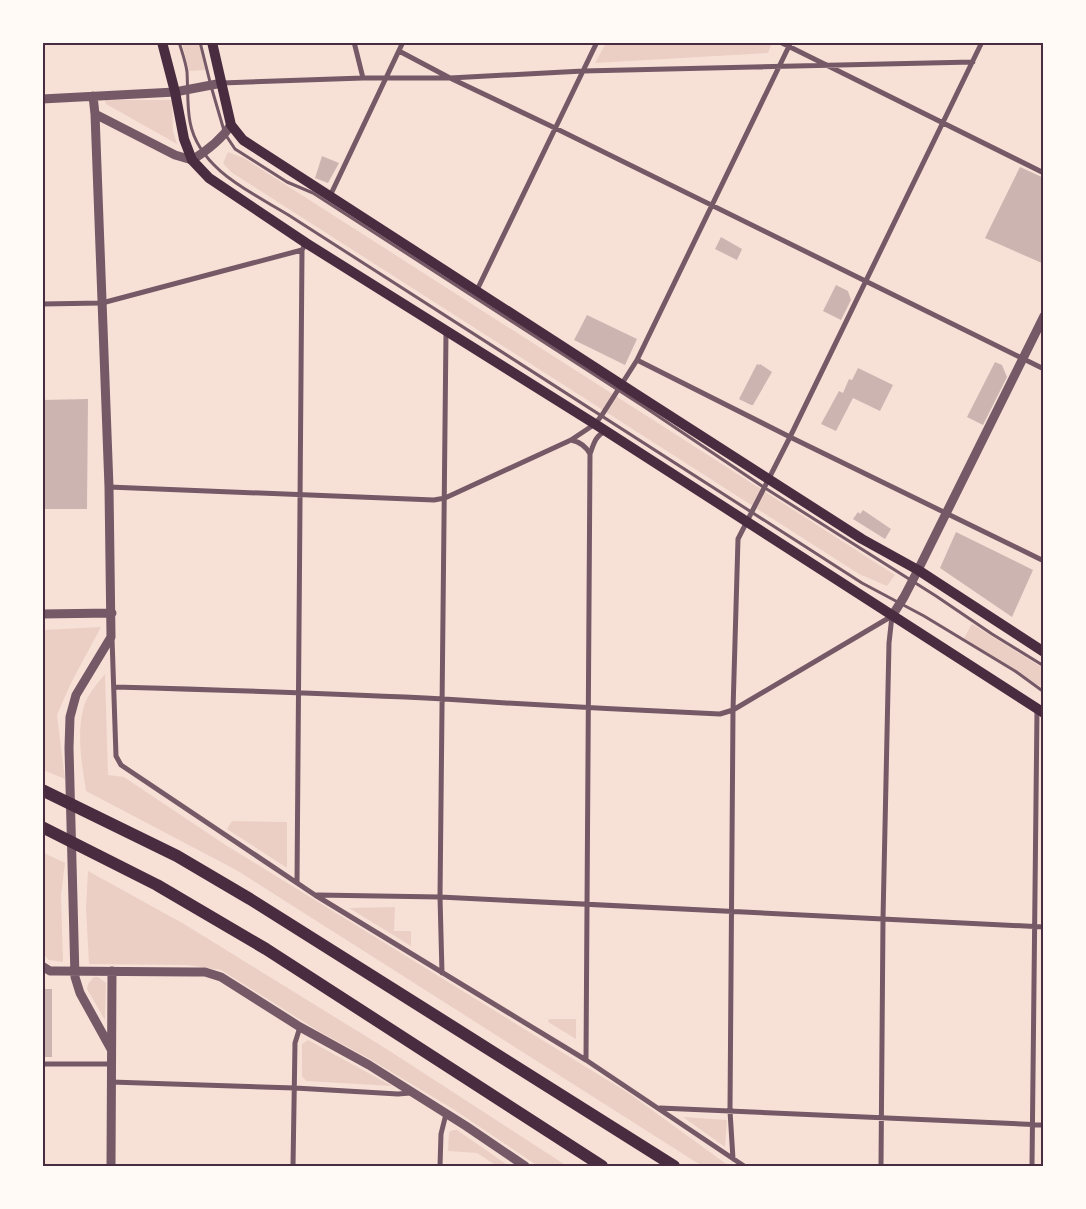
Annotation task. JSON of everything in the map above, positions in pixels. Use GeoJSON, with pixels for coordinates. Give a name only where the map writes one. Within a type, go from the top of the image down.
{"type":"FeatureCollection","features":[{"type":"Feature","properties":{"kind":"highway"},"geometry":{"type":"LineString","coordinates":[[42,790],[169,852],[250,899],[674,1166]]}},
{"type":"Feature","properties":{"kind":"highway"},"geometry":{"type":"LineString","coordinates":[[42,827],[157,885],[259,945],[602,1166]]}},
{"type":"Feature","properties":{"kind":"main road"},"geometry":{"type":"LineString","coordinates":[[162,42],[175,92],[184,139],[192,160],[209,178],[304,247],[598,420],[606,431],[1040,711]]}},
{"type":"Feature","properties":{"kind":"main road"},"geometry":{"type":"LineString","coordinates":[[212,42],[222,83],[228,129],[243,140],[477,290],[620,387],[767,483],[918,570],[1044,652]]}},
{"type":"Feature","properties":{"kind":"street"},"geometry":{"type":"LineString","coordinates":[[354,42],[363,78]]}},
{"type":"Feature","properties":{"kind":"street"},"geometry":{"type":"LineString","coordinates":[[330,196],[403,42]]}},
{"type":"Feature","properties":{"kind":"street"},"geometry":{"type":"LineString","coordinates":[[477,290],[597,42]]}},
{"type":"Feature","properties":{"kind":"street"},"geometry":{"type":"LineString","coordinates":[[780,42],[790,45],[824,66],[1044,173]]}},
{"type":"Feature","properties":{"kind":"street"},"geometry":{"type":"LineString","coordinates":[[733,1159],[730,1111],[733,710],[738,539],[790,437],[982,42]]}},
{"type":"Feature","properties":{"kind":"street"},"geometry":{"type":"LineString","coordinates":[[109,487],[434,500],[445,498],[571,440],[598,420],[637,360],[790,45]]}},
{"type":"Feature","properties":{"kind":"street"},"geometry":{"type":"LineString","coordinates":[[399,51],[450,78],[1044,369]]}},
{"type":"Feature","properties":{"kind":"street"},"geometry":{"type":"LineString","coordinates":[[42,99],[175,92],[222,83],[363,78],[450,78],[583,71],[973,62]]}},
{"type":"Feature","properties":{"kind":"street"},"geometry":{"type":"LineString","coordinates":[[93,96],[109,487],[116,751],[118,760],[126,769],[315,895],[586,1060],[744,1166]]}},
{"type":"Feature","properties":{"kind":"street"},"geometry":{"type":"LineString","coordinates":[[95,114],[175,155],[192,160],[211,148],[228,129]]}},
{"type":"Feature","properties":{"kind":"street"},"geometry":{"type":"LineString","coordinates":[[42,304],[102,303],[304,247],[299,496],[297,883]]}},
{"type":"Feature","properties":{"kind":"street"},"geometry":{"type":"LineString","coordinates":[[114,686],[443,699],[588,709],[720,714],[733,710],[892,616],[901,603],[947,514],[1044,316]]}},
{"type":"Feature","properties":{"kind":"street"},"geometry":{"type":"LineString","coordinates":[[442,973],[440,897],[446,332]]}},
{"type":"Feature","properties":{"kind":"street"},"geometry":{"type":"LineString","coordinates":[[637,360],[1044,561]]}},
{"type":"Feature","properties":{"kind":"street"},"geometry":{"type":"LineString","coordinates":[[586,1060],[590,454],[595,440],[606,431]]}},
{"type":"Feature","properties":{"kind":"street"},"geometry":{"type":"LineString","coordinates":[[571,440],[582,444],[590,454]]}},
{"type":"Feature","properties":{"kind":"street"},"geometry":{"type":"LineString","coordinates":[[42,614],[112,613]]}},
{"type":"Feature","properties":{"kind":"street"},"geometry":{"type":"LineString","coordinates":[[881,1166],[883,919],[889,643],[892,616]]}},
{"type":"Feature","properties":{"kind":"street"},"geometry":{"type":"LineString","coordinates":[[111,1049],[80,993],[74,971],[74,896],[69,748],[70,717],[76,695],[112,637]]}},
{"type":"Feature","properties":{"kind":"street"},"geometry":{"type":"LineString","coordinates":[[1032,1166],[1040,711]]}},
{"type":"Feature","properties":{"kind":"street"},"geometry":{"type":"LineString","coordinates":[[315,895],[440,897],[1044,927]]}},
{"type":"Feature","properties":{"kind":"street"},"geometry":{"type":"LineString","coordinates":[[42,966],[50,970],[193,972],[213,974],[300,1027],[369,1064],[525,1166]]}},
{"type":"Feature","properties":{"kind":"street"},"geometry":{"type":"LineString","coordinates":[[111,1166],[112,971]]}},
{"type":"Feature","properties":{"kind":"street"},"geometry":{"type":"LineString","coordinates":[[293,1166],[295,1043],[300,1027]]}},
{"type":"Feature","properties":{"kind":"street"},"geometry":{"type":"LineString","coordinates":[[42,1064],[111,1064]]}},
{"type":"Feature","properties":{"kind":"street"},"geometry":{"type":"LineString","coordinates":[[111,1082],[295,1088],[398,1094],[413,1092]]}},
{"type":"Feature","properties":{"kind":"street"},"geometry":{"type":"LineString","coordinates":[[659,1108],[1044,1125]]}},
{"type":"Feature","properties":{"kind":"street"},"geometry":{"type":"LineString","coordinates":[[440,1166],[441,1134],[446,1113]]}},
{"type":"Feature","properties":{"kind":"lane"},"geometry":{"type":"LineString","coordinates":[[179,42],[187,71],[190,121],[194,140],[203,154],[231,179],[598,420],[751,511],[862,583],[901,603],[1015,671],[1044,692]]}},
{"type":"Feature","properties":{"kind":"lane"},"geometry":{"type":"LineString","coordinates":[[200,42],[211,86],[235,149],[287,182],[313,193],[620,387]]}},
{"type":"Feature","properties":{"kind":"lane"},"geometry":{"type":"LineString","coordinates":[[767,483],[912,582],[1044,666]]}},
{"type":"Feature","properties":{"kind":"shaded area"},"geometry":{"type":"Polygon","coordinates":[[[766,42],[771,45],[768,53],[595,63],[606,43],[766,42]]]}},
{"type":"Feature","properties":{"kind":"shaded area"},"geometry":{"type":"Polygon","coordinates":[[[182,43],[199,43],[206,70],[189,71],[182,43]]]}},
{"type":"Feature","properties":{"kind":"shaded area"},"geometry":{"type":"Polygon","coordinates":[[[105,100],[172,100],[173,131],[177,144],[106,104],[105,100]]]}},
{"type":"Feature","properties":{"kind":"shaded area"},"geometry":{"type":"Polygon","coordinates":[[[228,152],[244,158],[895,575],[887,586],[859,574],[231,172],[223,163],[228,152]]]}},
{"type":"Feature","properties":{"kind":"shaded area"},"geometry":{"type":"Polygon","coordinates":[[[972,624],[1043,668],[1043,688],[964,638],[972,624]]]}},
{"type":"Feature","properties":{"kind":"shaded area"},"geometry":{"type":"Polygon","coordinates":[[[101,627],[71,683],[57,715],[65,779],[43,770],[43,630],[101,627]]]}},
{"type":"Feature","properties":{"kind":"shaded area"},"geometry":{"type":"Polygon","coordinates":[[[105,674],[108,775],[124,777],[224,844],[630,1094],[729,1166],[702,1166],[238,871],[86,791],[80,749],[80,727],[84,706],[88,697],[105,674]]]}},
{"type":"Feature","properties":{"kind":"shaded area"},"geometry":{"type":"Polygon","coordinates":[[[232,821],[287,822],[287,868],[227,829],[232,821]]]}},
{"type":"Feature","properties":{"kind":"shaded area"},"geometry":{"type":"Polygon","coordinates":[[[42,852],[65,863],[61,895],[63,962],[49,960],[43,954],[42,852]]]}},
{"type":"Feature","properties":{"kind":"shaded area"},"geometry":{"type":"Polygon","coordinates":[[[88,871],[184,924],[385,1048],[567,1166],[538,1166],[453,1109],[368,1058],[320,1032],[221,970],[187,965],[89,964],[86,908],[88,871]]]}},
{"type":"Feature","properties":{"kind":"shaded area"},"geometry":{"type":"Polygon","coordinates":[[[395,907],[394,931],[411,931],[411,946],[349,908],[395,907]]]}},
{"type":"Feature","properties":{"kind":"shaded area"},"geometry":{"type":"Polygon","coordinates":[[[94,977],[98,977],[106,983],[105,1020],[87,989],[88,984],[94,977]]]}},
{"type":"Feature","properties":{"kind":"shaded area"},"geometry":{"type":"Polygon","coordinates":[[[549,1019],[576,1019],[576,1039],[548,1022],[549,1019]]]}},
{"type":"Feature","properties":{"kind":"shaded area"},"geometry":{"type":"Polygon","coordinates":[[[308,1040],[392,1086],[306,1081],[302,1076],[302,1044],[308,1040]]]}},
{"type":"Feature","properties":{"kind":"shaded area"},"geometry":{"type":"Polygon","coordinates":[[[683,1117],[727,1120],[725,1147],[683,1117]]]}},
{"type":"Feature","properties":{"kind":"shaded area"},"geometry":{"type":"Polygon","coordinates":[[[457,1130],[509,1166],[497,1166],[477,1153],[448,1151],[449,1132],[457,1130]]]}},
{"type":"Feature","properties":{"kind":"building"},"geometry":{"type":"Polygon","coordinates":[[[322,156],[339,163],[328,183],[315,178],[322,156]]]}},
{"type":"Feature","properties":{"kind":"building"},"geometry":{"type":"Polygon","coordinates":[[[1020,167],[1044,178],[1044,264],[985,238],[1020,167]]]}},
{"type":"Feature","properties":{"kind":"building"},"geometry":{"type":"Polygon","coordinates":[[[721,237],[742,249],[737,260],[715,249],[721,237]]]}},
{"type":"Feature","properties":{"kind":"building"},"geometry":{"type":"Polygon","coordinates":[[[836,285],[848,291],[851,300],[841,320],[823,311],[836,285]]]}},
{"type":"Feature","properties":{"kind":"building"},"geometry":{"type":"Polygon","coordinates":[[[587,315],[637,339],[625,365],[574,340],[587,315]]]}},
{"type":"Feature","properties":{"kind":"building"},"geometry":{"type":"Polygon","coordinates":[[[995,362],[1002,365],[1007,377],[983,425],[967,417],[995,362]]]}},
{"type":"Feature","properties":{"kind":"building"},"geometry":{"type":"Polygon","coordinates":[[[757,364],[772,372],[753,405],[751,405],[739,399],[757,364]]]}},
{"type":"Feature","properties":{"kind":"building"},"geometry":{"type":"Polygon","coordinates":[[[858,368],[893,385],[880,411],[853,398],[836,431],[821,424],[839,391],[843,393],[849,379],[852,380],[858,368]]]}},
{"type":"Feature","properties":{"kind":"building"},"geometry":{"type":"Polygon","coordinates":[[[88,399],[87,509],[42,509],[42,400],[88,399]]]}},
{"type":"Feature","properties":{"kind":"building"},"geometry":{"type":"Polygon","coordinates":[[[863,510],[891,529],[885,539],[853,519],[858,512],[860,514],[863,510]]]}},
{"type":"Feature","properties":{"kind":"building"},"geometry":{"type":"Polygon","coordinates":[[[956,532],[1033,570],[1012,617],[940,568],[956,532]]]}},
{"type":"Feature","properties":{"kind":"building"},"geometry":{"type":"Polygon","coordinates":[[[42,989],[52,989],[52,1057],[42,1057],[42,989]]]}}]}
